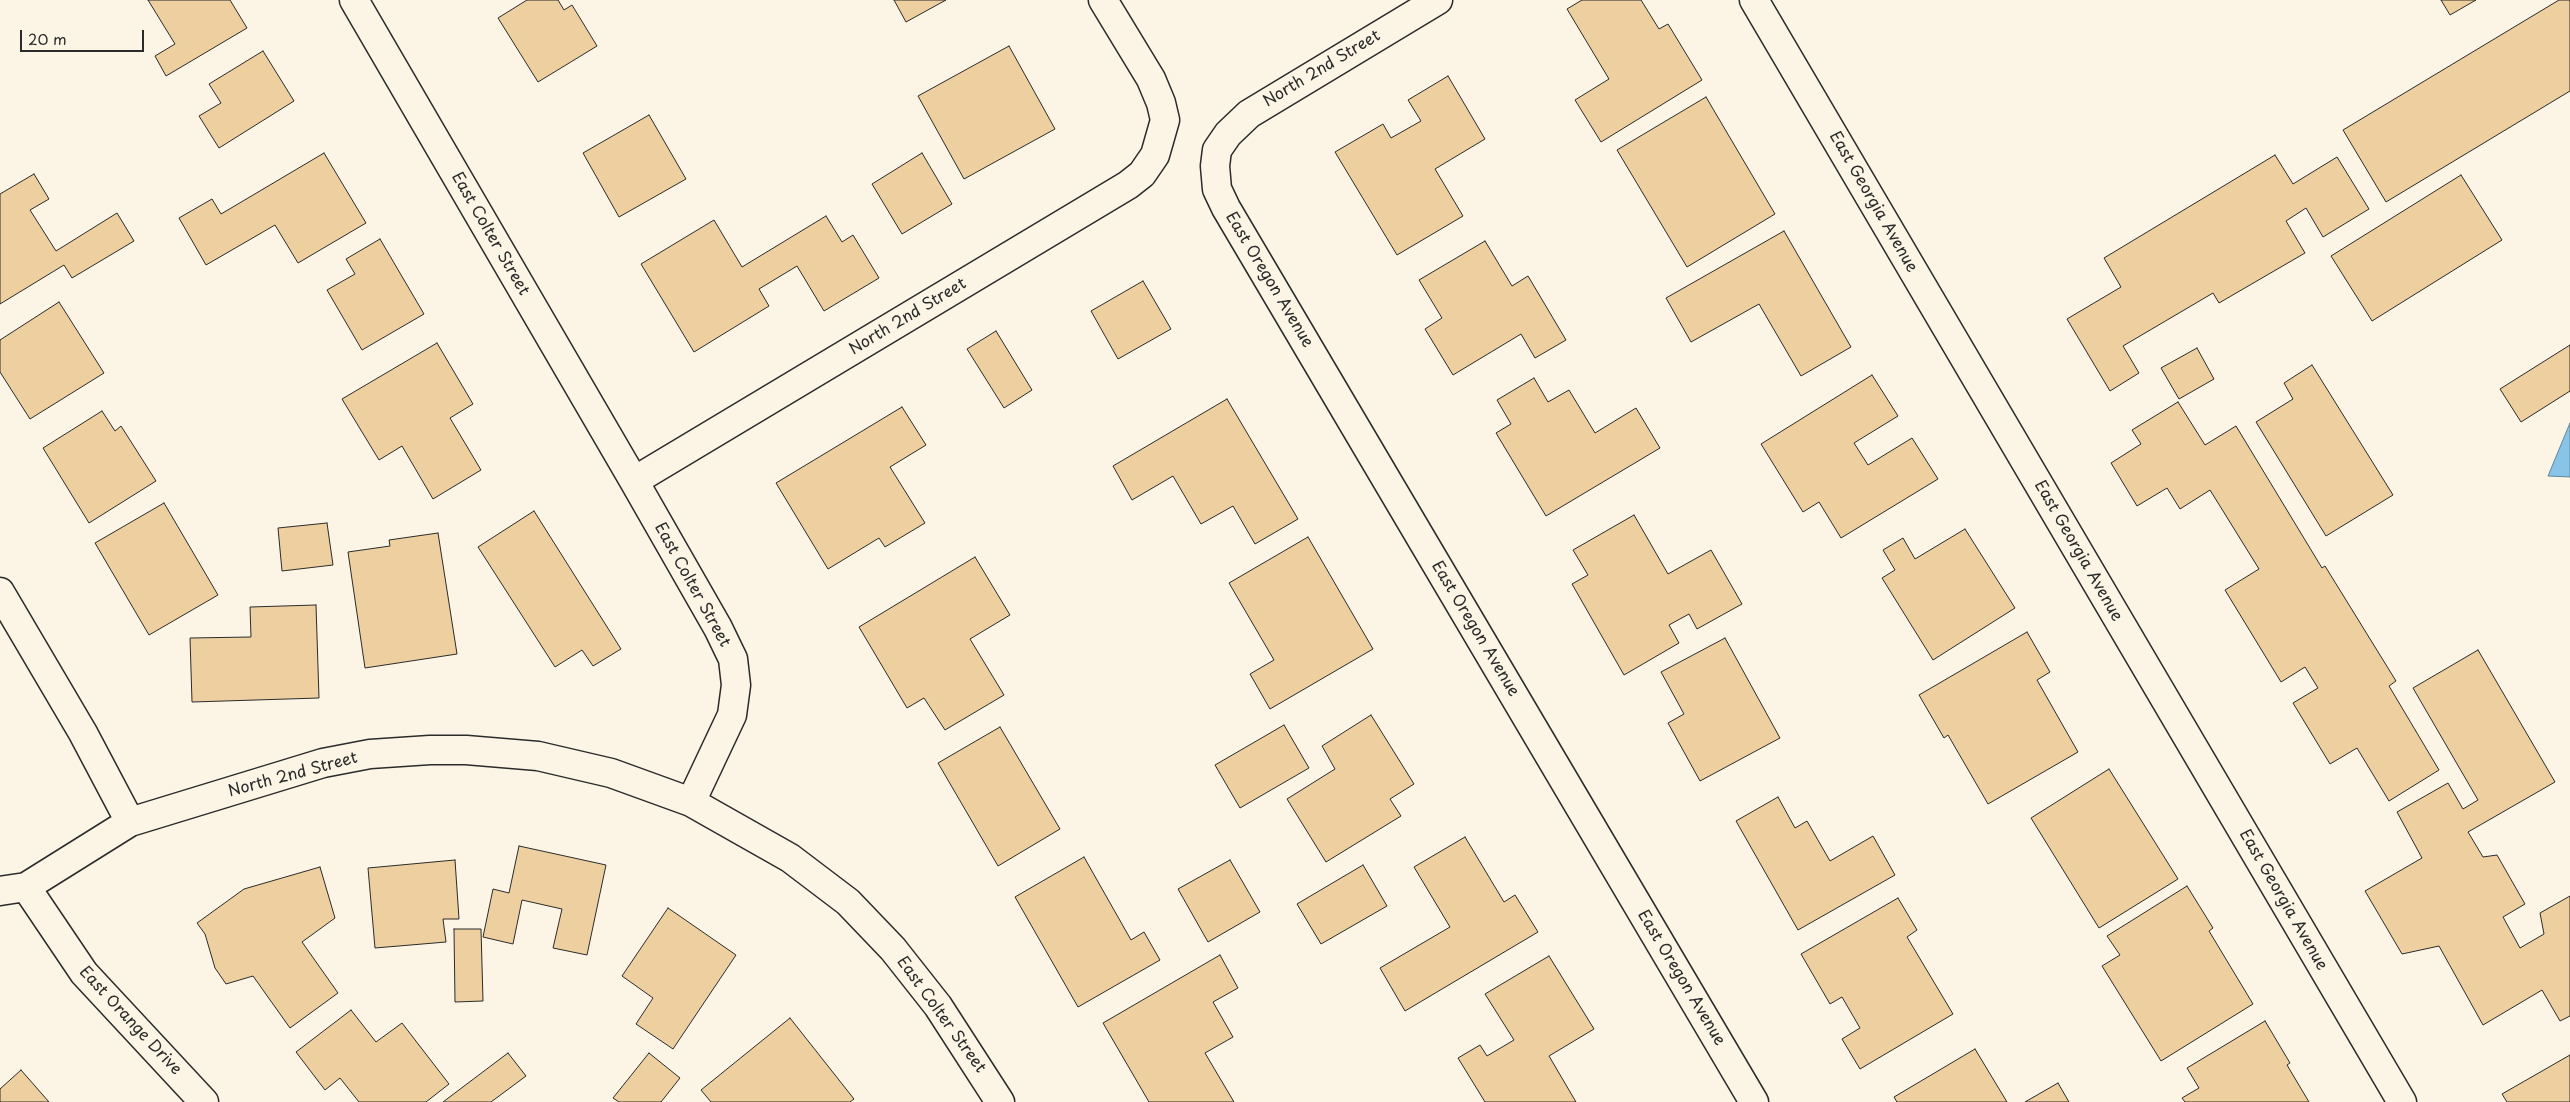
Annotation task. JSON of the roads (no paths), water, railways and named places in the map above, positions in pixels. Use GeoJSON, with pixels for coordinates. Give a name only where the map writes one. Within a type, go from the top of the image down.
{"type":"FeatureCollection","features":[{"type":"Feature","properties":{"kind":"street","name":"East Colter Street"},"geometry":{"type":"LineString","coordinates":[[354,0],[634,481],[718,628],[733,659],[736,684],[732,715],[691,802],[790,858],[848,902],[893,949],[938,1006],[1000,1102]]}},
{"type":"Feature","properties":{"kind":"street","name":"North 2nd Street"},"geometry":{"type":"LineString","coordinates":[[634,481],[1128,185],[1142,174],[1155,155],[1165,120],[1161,103],[1150,79],[1103,0]]}},
{"type":"Feature","properties":{"kind":"street","name":"North 2nd Street"},"geometry":{"type":"LineString","coordinates":[[1217,150],[1228,134],[1249,114],[1438,0]]}},
{"type":"Feature","properties":{"kind":"street","name":"East Georgia Avenue"},"geometry":{"type":"LineString","coordinates":[[1754,0],[2402,1102]]}},
{"type":"Feature","properties":{"kind":"street","name":"East Oregon Avenue"},"geometry":{"type":"LineString","coordinates":[[1217,150],[1215,166],[1217,188],[1226,208],[1754,1102]]}},
{"type":"Feature","properties":{"kind":"street"},"geometry":{"type":"LineString","coordinates":[[0,592],[83,733],[130,822]]}},
{"type":"Feature","properties":{"kind":"street","name":"North 2nd Street"},"geometry":{"type":"LineString","coordinates":[[0,891],[26,886],[130,822],[323,763],[370,754],[466,750],[538,756],[611,772],[691,802]]}},
{"type":"Feature","properties":{"kind":"street","name":"East Orange Drive"},"geometry":{"type":"LineString","coordinates":[[26,886],[84,974],[204,1102]]}},
{"type":"Feature","properties":{"kind":"water"},"geometry":{"type":"Polygon","coordinates":[[[2570,423],[2570,477],[2548,476],[2570,423]]]}}]}
